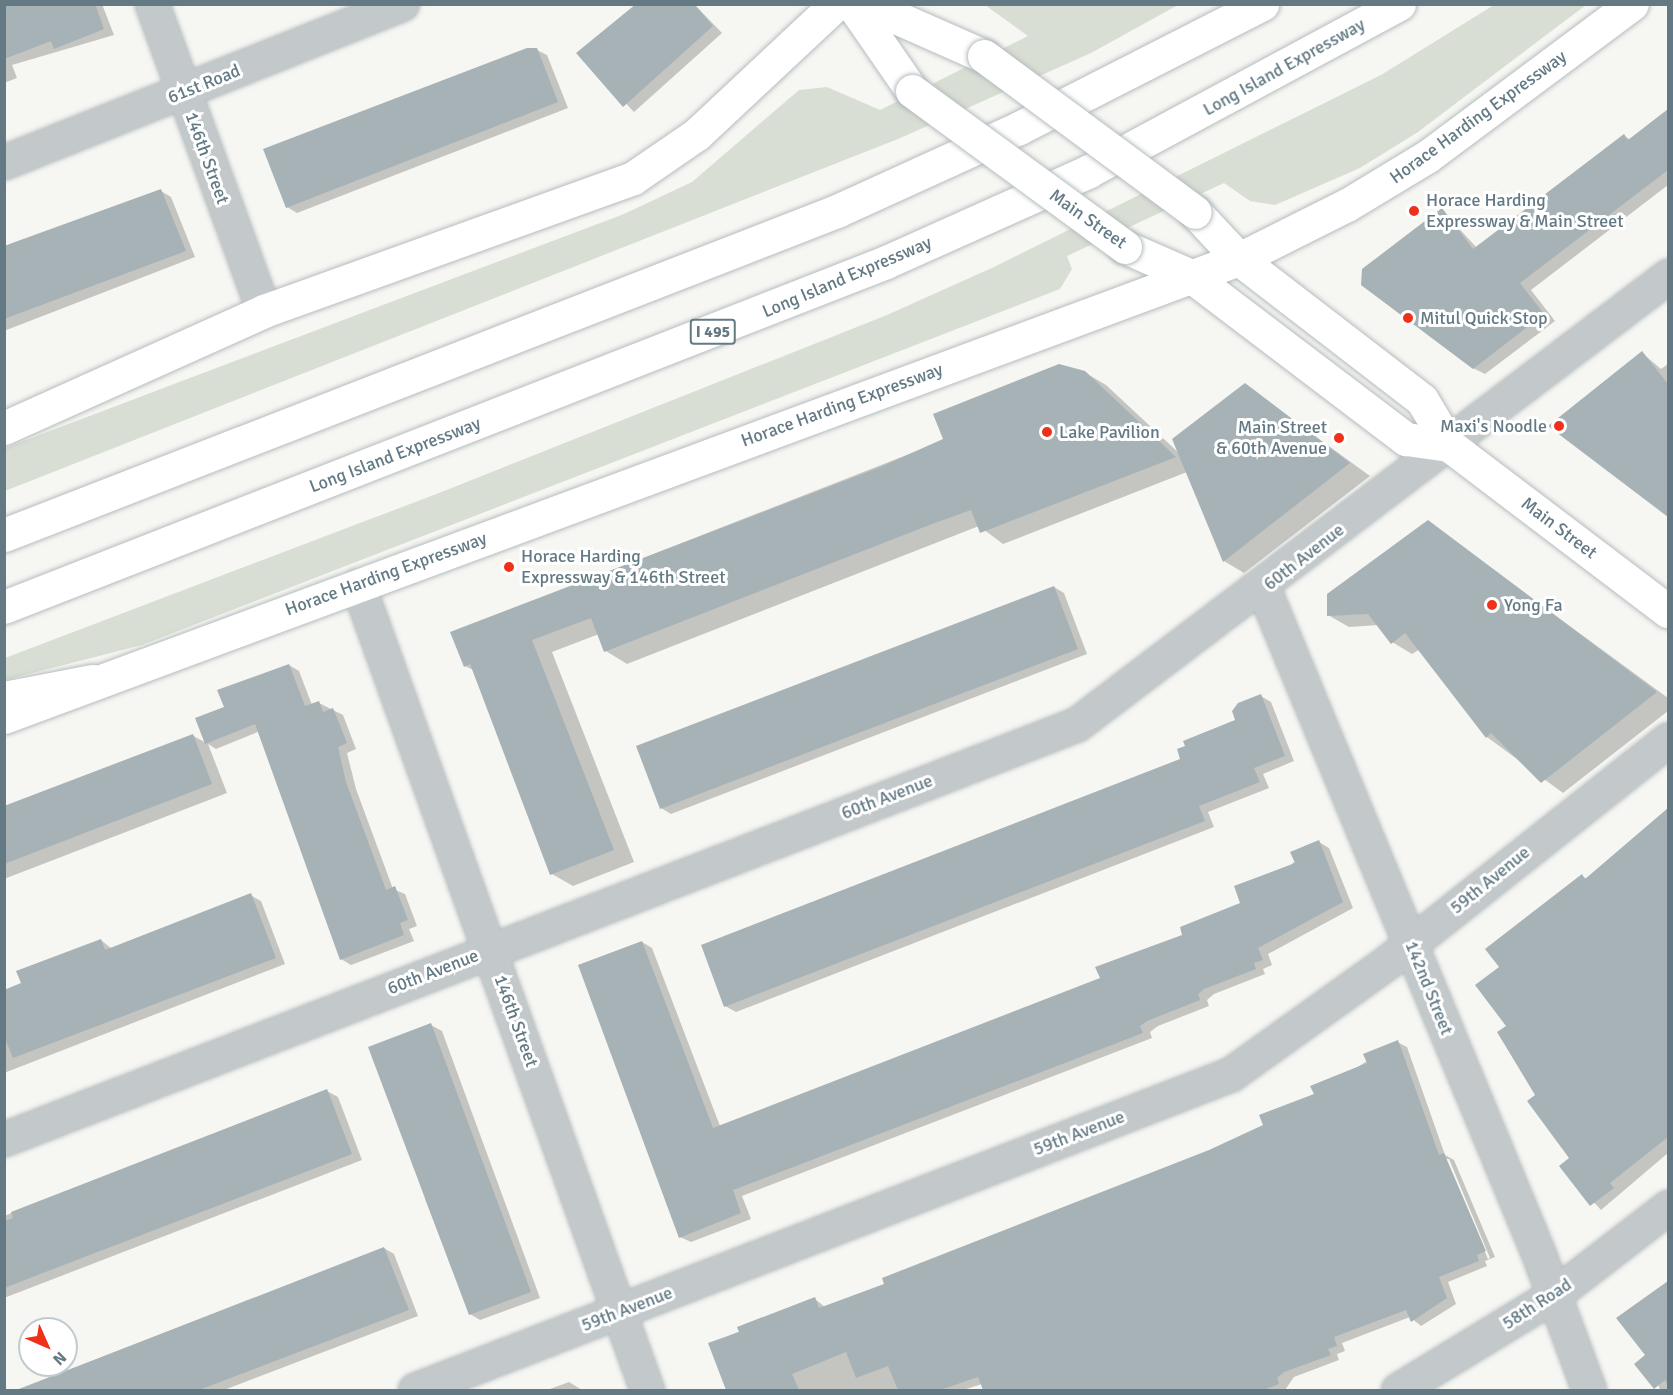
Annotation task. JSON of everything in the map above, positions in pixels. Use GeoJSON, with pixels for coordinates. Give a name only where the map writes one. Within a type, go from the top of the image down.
{"type":"FeatureCollection","features":[{"type":"Feature","properties":{"kind":"main road"},"geometry":{"type":"LineString","coordinates":[[4,428],[264,312],[633,177],[697,134],[836,4]]}},
{"type":"Feature","properties":{"kind":"main road","name":"Main Street"},"geometry":{"type":"LineString","coordinates":[[852,4],[912,91],[1125,247],[1191,276],[1407,439],[1449,445]]}},
{"type":"Feature","properties":{"kind":"main road","name":"Main Street"},"geometry":{"type":"LineString","coordinates":[[866,4],[984,56],[1195,212],[1239,259],[1422,400],[1449,445],[1668,611]]}},
{"type":"Feature","properties":{"kind":"main road"},"geometry":{"type":"LineString","coordinates":[[4,535],[837,211],[1020,128],[1262,4]]}},
{"type":"Feature","properties":{"kind":"main road","name":"Long Island Expressway"},"geometry":{"type":"LineString","coordinates":[[4,607],[897,257],[1089,171],[1399,4]]}},
{"type":"Feature","properties":{"kind":"main road","name":"Horace Harding Expressway"},"geometry":{"type":"LineString","coordinates":[[4,717],[92,681],[1239,259],[1347,205],[1428,156],[1632,4]]}},
{"type":"Feature","properties":{"kind":"main road"},"geometry":{"type":"LineString","coordinates":[[4,698],[92,681]]}},
{"type":"Feature","properties":{"kind":"street","name":"146th Street"},"geometry":{"type":"LineString","coordinates":[[152,4],[264,312]]}},
{"type":"Feature","properties":{"kind":"street","name":"61st Road"},"geometry":{"type":"LineString","coordinates":[[4,162],[402,4]]}},
{"type":"Feature","properties":{"kind":"street","name":"60th Avenue"},"geometry":{"type":"LineString","coordinates":[[4,1139],[490,949],[1077,724],[1263,588],[1668,276]]}},
{"type":"Feature","properties":{"kind":"street","name":"146th Street"},"geometry":{"type":"LineString","coordinates":[[358,585],[647,1390]]}},
{"type":"Feature","properties":{"kind":"street","name":"142nd Street"},"geometry":{"type":"LineString","coordinates":[[1263,588],[1412,943],[1555,1294],[1589,1390]]}},
{"type":"Feature","properties":{"kind":"street","name":"59th Avenue"},"geometry":{"type":"LineString","coordinates":[[415,1390],[1231,1074],[1412,943],[1668,740]]}},
{"type":"Feature","properties":{"kind":"street","name":"58th Road"},"geometry":{"type":"LineString","coordinates":[[1398,1390],[1555,1294],[1668,1207]]}},
{"type":"Feature","properties":{"kind":"shaded area"},"geometry":{"type":"Polygon","coordinates":[[[985,5],[1178,5],[1091,53],[898,139],[5,491],[5,448],[624,214],[692,182],[799,90],[827,87],[880,110],[1028,36],[985,5]]]}},
{"type":"Feature","properties":{"kind":"shaded area"},"geometry":{"type":"Polygon","coordinates":[[[1494,5],[1586,5],[1418,132],[1360,168],[1275,205],[1250,201],[1224,183],[1067,256],[1072,269],[1060,289],[142,645],[5,680],[5,658],[439,493],[887,315],[994,267],[1381,75],[1494,5]]]}},
{"type":"Feature","properties":{"kind":"building"},"geometry":{"type":"Polygon","coordinates":[[[4,4],[95,4],[104,29],[54,49],[51,41],[4,59],[4,4]]]}},
{"type":"Feature","properties":{"kind":"building"},"geometry":{"type":"Polygon","coordinates":[[[636,4],[694,4],[713,26],[623,107],[576,53],[636,4]]]}},
{"type":"Feature","properties":{"kind":"building"},"geometry":{"type":"Polygon","coordinates":[[[527,48],[537,48],[558,102],[286,208],[263,149],[527,48]]]}},
{"type":"Feature","properties":{"kind":"building"},"geometry":{"type":"Polygon","coordinates":[[[1668,109],[1668,170],[1520,283],[1544,314],[1473,369],[1361,285],[1362,269],[1442,208],[1473,249],[1624,134],[1628,140],[1668,109]]]}},
{"type":"Feature","properties":{"kind":"building"},"geometry":{"type":"Polygon","coordinates":[[[161,189],[186,251],[4,319],[4,246],[161,189]]]}},
{"type":"Feature","properties":{"kind":"building"},"geometry":{"type":"Polygon","coordinates":[[[1642,351],[1668,384],[1668,517],[1548,426],[1642,351]]]}},
{"type":"Feature","properties":{"kind":"building"},"geometry":{"type":"Polygon","coordinates":[[[1059,364],[1085,371],[1176,457],[980,533],[971,510],[604,652],[591,618],[532,640],[614,850],[550,875],[470,664],[464,667],[450,632],[878,468],[943,439],[933,414],[1059,364]]]}},
{"type":"Feature","properties":{"kind":"building"},"geometry":{"type":"Polygon","coordinates":[[[1245,383],[1350,463],[1223,562],[1172,439],[1245,383]]]}},
{"type":"Feature","properties":{"kind":"building"},"geometry":{"type":"Polygon","coordinates":[[[1428,520],[1657,692],[1541,783],[1491,733],[1486,738],[1405,633],[1391,644],[1368,614],[1327,616],[1327,594],[1428,520]]]}},
{"type":"Feature","properties":{"kind":"building"},"geometry":{"type":"Polygon","coordinates":[[[1054,586],[1078,649],[660,809],[636,746],[1054,586]]]}},
{"type":"Feature","properties":{"kind":"building"},"geometry":{"type":"Polygon","coordinates":[[[289,664],[305,706],[319,701],[323,712],[333,708],[347,743],[338,747],[346,782],[386,890],[395,886],[408,920],[400,923],[404,935],[340,960],[255,724],[205,744],[195,718],[224,707],[217,690],[289,664]]]}},
{"type":"Feature","properties":{"kind":"building"},"geometry":{"type":"Polygon","coordinates":[[[1261,694],[1285,756],[1254,768],[1260,782],[1199,806],[1205,821],[724,1007],[701,945],[1180,759],[1177,749],[1185,746],[1183,741],[1235,720],[1232,711],[1238,703],[1261,694]]]}},
{"type":"Feature","properties":{"kind":"building"},"geometry":{"type":"Polygon","coordinates":[[[193,734],[212,784],[4,864],[4,806],[193,734]]]}},
{"type":"Feature","properties":{"kind":"building"},"geometry":{"type":"Polygon","coordinates":[[[1668,808],[1668,1137],[1610,1183],[1614,1188],[1590,1206],[1559,1166],[1569,1158],[1527,1101],[1535,1095],[1497,1032],[1506,1026],[1475,985],[1499,967],[1485,949],[1582,874],[1585,879],[1668,808]]]}},
{"type":"Feature","properties":{"kind":"building"},"geometry":{"type":"Polygon","coordinates":[[[1319,840],[1343,902],[1258,948],[1263,960],[1254,963],[1256,969],[1204,989],[1198,994],[1200,1000],[1147,1021],[1140,1026],[1143,1033],[733,1190],[741,1213],[679,1238],[578,965],[642,941],[713,1128],[1100,978],[1095,967],[1182,935],[1180,927],[1240,903],[1234,886],[1295,863],[1290,852],[1319,840]]]}},
{"type":"Feature","properties":{"kind":"building"},"geometry":{"type":"Polygon","coordinates":[[[251,893],[276,958],[13,1058],[4,1036],[4,990],[21,983],[16,971],[101,939],[105,950],[251,893]]]}},
{"type":"Feature","properties":{"kind":"building"},"geometry":{"type":"Polygon","coordinates":[[[431,1023],[531,1292],[469,1315],[368,1047],[431,1023]]]}},
{"type":"Feature","properties":{"kind":"building"},"geometry":{"type":"Polygon","coordinates":[[[1398,1040],[1439,1155],[1444,1153],[1486,1251],[1477,1255],[1479,1261],[1439,1277],[1447,1298],[1411,1322],[1406,1310],[1334,1337],[1337,1346],[1328,1349],[1331,1355],[1284,1372],[1277,1378],[1279,1384],[1263,1390],[983,1390],[978,1377],[940,1390],[898,1390],[888,1366],[856,1378],[846,1352],[792,1374],[799,1390],[726,1390],[708,1343],[739,1332],[737,1327],[815,1297],[819,1308],[884,1284],[882,1278],[1209,1150],[1263,1125],[1259,1115],[1314,1094],[1310,1086],[1367,1063],[1363,1054],[1398,1040]]]}},
{"type":"Feature","properties":{"kind":"building"},"geometry":{"type":"Polygon","coordinates":[[[327,1089],[352,1154],[4,1288],[4,1221],[13,1218],[11,1212],[327,1089]]]}},
{"type":"Feature","properties":{"kind":"building"},"geometry":{"type":"Polygon","coordinates":[[[384,1247],[409,1310],[199,1390],[17,1390],[50,1377],[78,1377],[78,1366],[384,1247]]]}},
{"type":"Feature","properties":{"kind":"building"},"geometry":{"type":"Polygon","coordinates":[[[1668,1281],[1668,1385],[1665,1380],[1654,1389],[1634,1364],[1645,1355],[1616,1318],[1668,1281]]]}},
{"type":"Feature","properties":{"kind":"place","name":"Horace Harding Expressway & Main Street"},"geometry":{"type":"Point","coordinates":[1414,211]}},
{"type":"Feature","properties":{"kind":"place","name":"Mitul Quick Stop"},"geometry":{"type":"Point","coordinates":[1408,318]}},
{"type":"Feature","properties":{"kind":"place","name":"Maxi's Noodle"},"geometry":{"type":"Point","coordinates":[1559,426]}},
{"type":"Feature","properties":{"kind":"place","name":"Lake Pavilion"},"geometry":{"type":"Point","coordinates":[1047,432]}},
{"type":"Feature","properties":{"kind":"place","name":"Main Street & 60th Avenue"},"geometry":{"type":"Point","coordinates":[1339,438]}},
{"type":"Feature","properties":{"kind":"place","name":"Horace Harding Expressway & 146th Street"},"geometry":{"type":"Point","coordinates":[509,567]}},
{"type":"Feature","properties":{"kind":"place","name":"Yong Fa"},"geometry":{"type":"Point","coordinates":[1492,605]}}]}
